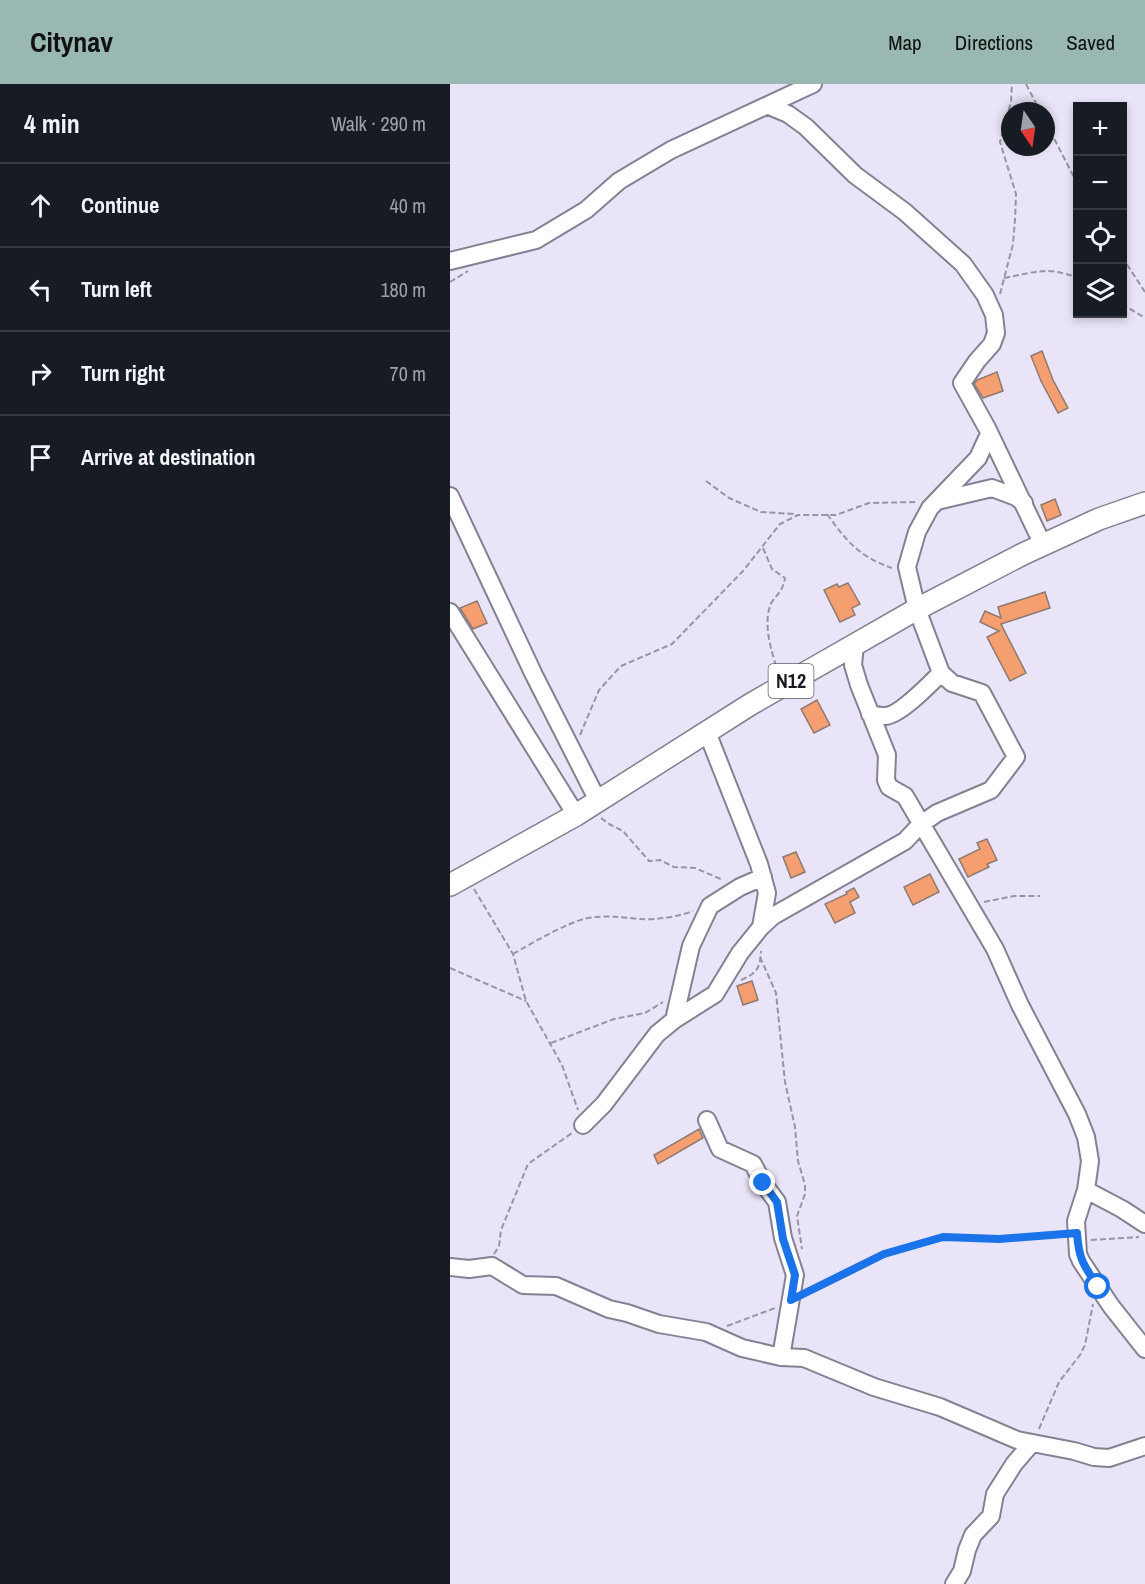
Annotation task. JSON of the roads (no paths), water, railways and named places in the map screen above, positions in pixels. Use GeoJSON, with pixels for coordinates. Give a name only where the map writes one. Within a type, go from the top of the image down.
{"type":"FeatureCollection","features":[{"type":"Feature","properties":{"kind":"main road","name":"N12"},"geometry":{"type":"LineString","coordinates":[[458,881],[588,808],[782,686],[917,609],[1043,545],[1099,519],[1145,503]]}},
{"type":"Feature","properties":{"kind":"street"},"geometry":{"type":"LineString","coordinates":[[450,261],[536,240],[586,210],[619,180],[671,150],[813,84]]}},
{"type":"Feature","properties":{"kind":"street"},"geometry":{"type":"LineString","coordinates":[[769,106],[788,114],[806,127],[855,175],[905,212],[963,264],[985,295],[994,315],[996,333],[992,344],[962,383],[1027,504],[1043,545]]}},
{"type":"Feature","properties":{"kind":"street"},"geometry":{"type":"LineString","coordinates":[[583,1125],[604,1104],[657,1034],[674,1020],[716,994],[740,953],[773,916],[905,841],[920,825],[937,813],[991,790],[1016,756],[982,693],[952,683],[940,673],[917,609],[908,567],[917,532],[930,508],[978,458],[989,434]]}},
{"type":"Feature","properties":{"kind":"street"},"geometry":{"type":"LineString","coordinates":[[937,501],[992,488],[1027,504]]}},
{"type":"Feature","properties":{"kind":"street"},"geometry":{"type":"LineString","coordinates":[[450,496],[573,752],[588,808]]}},
{"type":"Feature","properties":{"kind":"street"},"geometry":{"type":"LineString","coordinates":[[450,612],[588,808]]}},
{"type":"Feature","properties":{"kind":"street"},"geometry":{"type":"LineString","coordinates":[[855,645],[854,665],[859,685],[887,755],[886,780],[889,787],[905,796],[995,949],[1020,1005],[1077,1114],[1086,1137],[1089,1161],[1086,1190],[1076,1221],[1078,1254],[1098,1287],[1145,1349]]}},
{"type":"Feature","properties":{"kind":"street"},"geometry":{"type":"LineString","coordinates":[[870,714],[886,716],[894,713],[940,673]]}},
{"type":"Feature","properties":{"kind":"street"},"geometry":{"type":"LineString","coordinates":[[707,732],[763,877],[767,893],[762,927]]}},
{"type":"Feature","properties":{"kind":"street"},"geometry":{"type":"LineString","coordinates":[[674,1020],[691,946],[710,906],[740,887],[763,877]]}},
{"type":"Feature","properties":{"kind":"street"},"geometry":{"type":"LineString","coordinates":[[707,1120],[720,1149],[753,1164],[777,1202],[783,1239],[795,1275],[781,1357]]}},
{"type":"Feature","properties":{"kind":"street"},"geometry":{"type":"LineString","coordinates":[[1086,1190],[1145,1224]]}},
{"type":"Feature","properties":{"kind":"street"},"geometry":{"type":"LineString","coordinates":[[450,1267],[469,1269],[492,1266],[523,1285],[556,1286],[609,1309],[659,1324],[710,1334],[742,1348],[781,1357],[804,1358],[874,1386],[940,1407],[1017,1440],[1094,1457],[1109,1458],[1145,1446]]}},
{"type":"Feature","properties":{"kind":"street"},"geometry":{"type":"LineString","coordinates":[[954,1584],[962,1571],[973,1535],[991,1516],[995,1494],[1014,1464],[1032,1443]]}}]}
